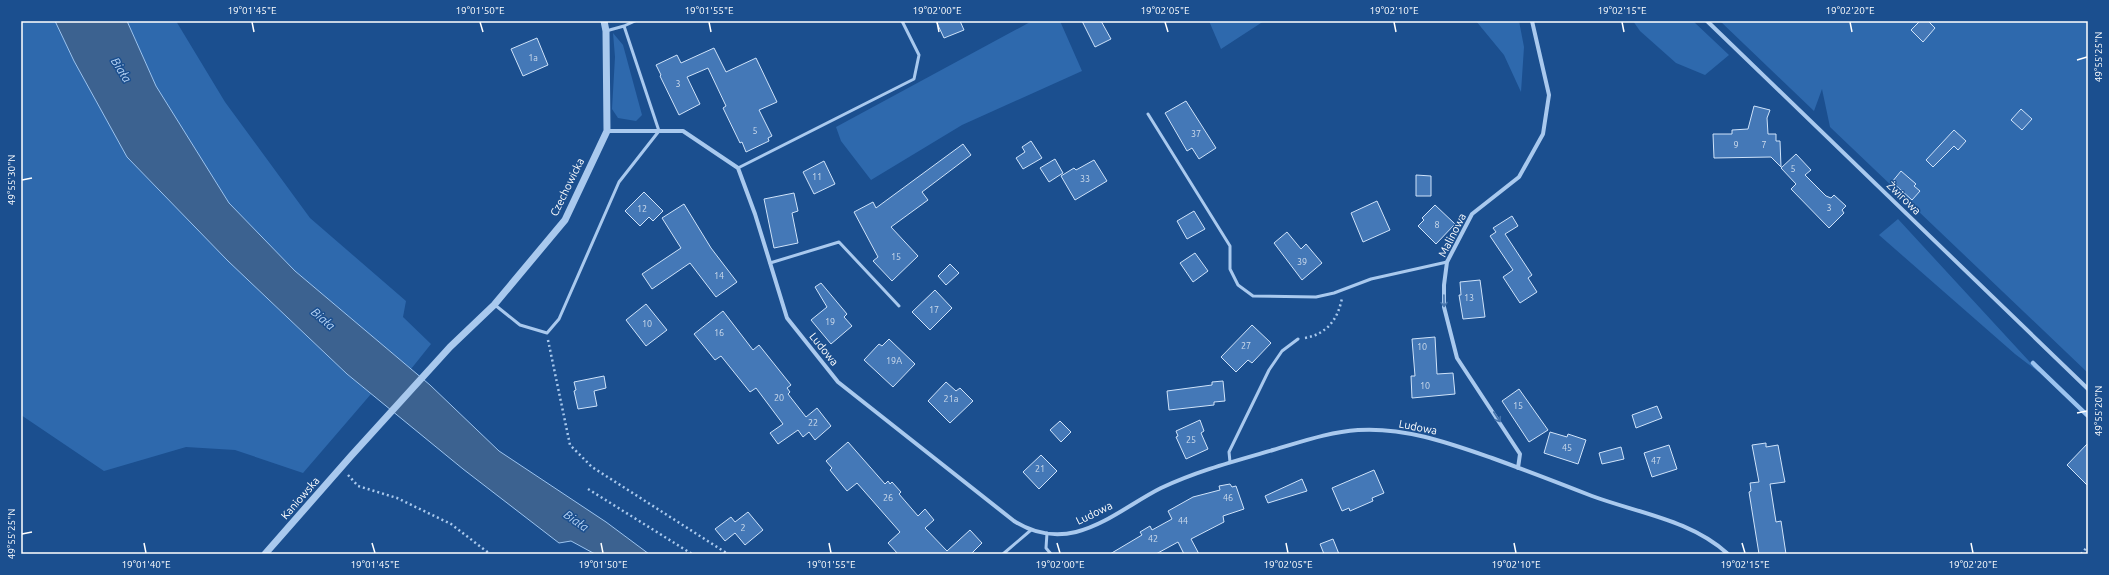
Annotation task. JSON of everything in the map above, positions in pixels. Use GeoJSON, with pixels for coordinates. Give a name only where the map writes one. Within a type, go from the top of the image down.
{"type":"FeatureCollection","features":[{"type":"Feature","properties":{"kind":"street","name":"Czechowicka"},"geometry":{"type":"LineString","coordinates":[[351,456],[450,347],[494,305],[566,220],[607,131],[606,31],[604,21]]}},
{"type":"Feature","properties":{"kind":"street","name":"Malinowa"},"geometry":{"type":"LineString","coordinates":[[1518,468],[1520,454],[1456,358],[1444,307],[1447,262],[1472,214],[1518,177],[1543,134],[1549,96],[1532,21]]}},
{"type":"Feature","properties":{"kind":"street","name":"Żwirowa"},"geometry":{"type":"LineString","coordinates":[[1707,21],[2088,388]]}},
{"type":"Feature","properties":{"kind":"street"},"geometry":{"type":"LineString","coordinates":[[607,131],[683,131],[738,168]]}},
{"type":"Feature","properties":{"kind":"street","name":"Ludowa"},"geometry":{"type":"LineString","coordinates":[[738,168],[755,214],[787,318],[838,382],[1014,521],[1031,530],[1047,534],[1064,534],[1086,529],[1171,483],[1230,462],[1324,436],[1356,430],[1375,430],[1405,432],[1429,437],[1599,498],[1678,524],[1711,541],[1728,554]]}},
{"type":"Feature","properties":{"kind":"street","name":"Kaniowska"},"geometry":{"type":"LineString","coordinates":[[265,554],[351,456]]}},
{"type":"Feature","properties":{"kind":"lane"},"geometry":{"type":"LineString","coordinates":[[606,31],[635,21]]}},
{"type":"Feature","properties":{"kind":"lane"},"geometry":{"type":"LineString","coordinates":[[738,168],[914,79],[919,56],[902,21]]}},
{"type":"Feature","properties":{"kind":"lane"},"geometry":{"type":"LineString","coordinates":[[494,305],[520,325],[547,333],[559,319],[619,182],[659,131],[624,26]]}},
{"type":"Feature","properties":{"kind":"lane"},"geometry":{"type":"LineString","coordinates":[[1148,114],[1230,246],[1230,269],[1238,285],[1253,296],[1316,296],[1342,290],[1371,280],[1447,262]]}},
{"type":"Feature","properties":{"kind":"lane"},"geometry":{"type":"LineString","coordinates":[[770,263],[839,242],[899,306]]}},
{"type":"Feature","properties":{"kind":"lane"},"geometry":{"type":"LineString","coordinates":[[1230,462],[1229,452],[1269,370],[1282,350],[1298,338]]}},
{"type":"Feature","properties":{"kind":"lane"},"geometry":{"type":"LineString","coordinates":[[1003,554],[1031,530]]}},
{"type":"Feature","properties":{"kind":"lane"},"geometry":{"type":"LineString","coordinates":[[1047,534],[1046,548],[1050,554]]}},
{"type":"Feature","properties":{"kind":"path"},"geometry":{"type":"LineString","coordinates":[[1298,338],[1311,337],[1331,326],[1338,315],[1342,290]]}},
{"type":"Feature","properties":{"kind":"path"},"geometry":{"type":"LineString","coordinates":[[547,333],[570,445],[592,467],[728,554]]}},
{"type":"Feature","properties":{"kind":"path"},"geometry":{"type":"LineString","coordinates":[[341,467],[358,486],[397,498],[451,524],[490,554]]}},
{"type":"Feature","properties":{"kind":"path"},"geometry":{"type":"LineString","coordinates":[[588,489],[692,554]]}},
{"type":"Feature","properties":{"kind":"path"},"geometry":{"type":"LineString","coordinates":[[2081,554],[2088,546]]}},
{"type":"Feature","properties":{"kind":"shaded area"},"geometry":{"type":"Polygon","coordinates":[[[21,21],[55,21],[74,61],[127,157],[228,261],[347,374],[371,394],[303,473],[235,450],[186,447],[104,471],[21,415],[21,21]]]}},
{"type":"Feature","properties":{"kind":"shaded area"},"geometry":{"type":"Polygon","coordinates":[[[127,21],[176,21],[225,102],[310,218],[406,301],[403,317],[431,344],[411,369],[295,271],[229,203],[156,86],[127,21]]]}},
{"type":"Feature","properties":{"kind":"shaded area"},"geometry":{"type":"Polygon","coordinates":[[[1032,21],[1060,21],[1082,71],[962,125],[871,180],[841,141],[836,127],[1032,21]]]}},
{"type":"Feature","properties":{"kind":"shaded area"},"geometry":{"type":"Polygon","coordinates":[[[1209,21],[1264,21],[1221,49],[1209,21]]]}},
{"type":"Feature","properties":{"kind":"shaded area"},"geometry":{"type":"Polygon","coordinates":[[[1476,21],[1519,21],[1524,47],[1521,92],[1504,55],[1476,21]]]}},
{"type":"Feature","properties":{"kind":"shaded area"},"geometry":{"type":"Polygon","coordinates":[[[1633,21],[1693,21],[1729,55],[1705,75],[1676,63],[1640,31],[1633,21]]]}},
{"type":"Feature","properties":{"kind":"shaded area"},"geometry":{"type":"Polygon","coordinates":[[[1720,21],[2088,21],[2088,373],[1830,127],[1822,89],[1814,111],[1720,21]]]}},
{"type":"Feature","properties":{"kind":"shaded area"},"geometry":{"type":"Polygon","coordinates":[[[613,33],[623,45],[642,115],[636,121],[618,118],[612,109],[615,57],[613,33]]]}},
{"type":"Feature","properties":{"kind":"shaded area"},"geometry":{"type":"Polygon","coordinates":[[[1898,219],[2040,373],[2015,354],[1879,235],[1898,219]]]}},
{"type":"Feature","properties":{"kind":"water","name":"Biała"},"geometry":{"type":"Polygon","coordinates":[[[55,21],[127,21],[156,86],[229,203],[295,271],[430,385],[499,451],[606,522],[649,554],[595,554],[571,541],[559,543],[463,469],[347,374],[228,261],[127,157],[74,61],[55,21]]]}},
{"type":"Feature","properties":{"kind":"building"},"geometry":{"type":"Polygon","coordinates":[[[936,21],[960,21],[964,30],[944,38],[936,21]]]}},
{"type":"Feature","properties":{"kind":"building"},"geometry":{"type":"Polygon","coordinates":[[[1082,21],[1101,21],[1111,39],[1095,47],[1082,21]]]}},
{"type":"Feature","properties":{"kind":"building"},"geometry":{"type":"Polygon","coordinates":[[[1920,21],[1928,21],[1935,28],[1923,42],[1911,30],[1920,21]]]}},
{"type":"Feature","properties":{"kind":"building"},"geometry":{"type":"Polygon","coordinates":[[[537,38],[548,65],[523,76],[511,49],[537,38]]]}},
{"type":"Feature","properties":{"kind":"building"},"geometry":{"type":"Polygon","coordinates":[[[714,48],[726,72],[756,58],[777,102],[759,110],[772,136],[768,138],[769,141],[746,152],[723,108],[726,106],[708,68],[687,77],[700,104],[679,115],[656,65],[677,55],[681,63],[714,48]]]}},
{"type":"Feature","properties":{"kind":"building"},"geometry":{"type":"Polygon","coordinates":[[[1186,101],[1216,148],[1199,159],[1192,148],[1187,151],[1165,113],[1186,101]]]}},
{"type":"Feature","properties":{"kind":"building"},"geometry":{"type":"Polygon","coordinates":[[[1754,106],[1770,110],[1767,118],[1768,134],[1776,134],[1776,141],[1780,141],[1781,167],[1771,157],[1714,158],[1713,134],[1732,134],[1732,130],[1748,129],[1754,106]]]}},
{"type":"Feature","properties":{"kind":"building"},"geometry":{"type":"Polygon","coordinates":[[[2021,109],[2032,119],[2022,130],[2011,120],[2021,109]]]}},
{"type":"Feature","properties":{"kind":"building"},"geometry":{"type":"Polygon","coordinates":[[[1954,130],[1966,141],[1958,150],[1954,146],[1933,167],[1926,160],[1954,130]]]}},
{"type":"Feature","properties":{"kind":"building"},"geometry":{"type":"Polygon","coordinates":[[[1031,141],[1042,158],[1023,169],[1016,158],[1025,152],[1022,147],[1031,141]]]}},
{"type":"Feature","properties":{"kind":"building"},"geometry":{"type":"Polygon","coordinates":[[[963,144],[971,155],[922,192],[928,200],[891,227],[918,256],[892,281],[873,261],[878,257],[854,212],[873,202],[876,208],[963,144]]]}},
{"type":"Feature","properties":{"kind":"building"},"geometry":{"type":"Polygon","coordinates":[[[1796,154],[1811,170],[1805,175],[1826,196],[1831,198],[1834,195],[1846,206],[1842,210],[1844,213],[1829,228],[1791,189],[1796,184],[1781,168],[1796,154]]]}},
{"type":"Feature","properties":{"kind":"building"},"geometry":{"type":"Polygon","coordinates":[[[1055,159],[1063,173],[1049,182],[1040,168],[1055,159]]]}},
{"type":"Feature","properties":{"kind":"building"},"geometry":{"type":"Polygon","coordinates":[[[1094,160],[1107,181],[1075,200],[1061,176],[1074,168],[1076,170],[1094,160]]]}},
{"type":"Feature","properties":{"kind":"building"},"geometry":{"type":"Polygon","coordinates":[[[824,161],[835,184],[814,194],[803,172],[824,161]]]}},
{"type":"Feature","properties":{"kind":"building"},"geometry":{"type":"Polygon","coordinates":[[[1901,171],[1916,184],[1914,186],[1920,191],[1912,200],[1892,182],[1901,171]]]}},
{"type":"Feature","properties":{"kind":"building"},"geometry":{"type":"Polygon","coordinates":[[[1416,175],[1431,176],[1431,196],[1416,196],[1416,175]]]}},
{"type":"Feature","properties":{"kind":"building"},"geometry":{"type":"Polygon","coordinates":[[[644,192],[663,211],[653,221],[649,217],[640,226],[625,211],[644,192]]]}},
{"type":"Feature","properties":{"kind":"building"},"geometry":{"type":"Polygon","coordinates":[[[794,193],[798,211],[792,213],[798,243],[774,248],[764,199],[794,193]]]}},
{"type":"Feature","properties":{"kind":"building"},"geometry":{"type":"Polygon","coordinates":[[[1377,201],[1390,230],[1363,242],[1351,213],[1377,201]]]}},
{"type":"Feature","properties":{"kind":"building"},"geometry":{"type":"Polygon","coordinates":[[[684,204],[711,248],[737,282],[716,297],[690,263],[652,289],[642,274],[681,248],[662,218],[684,204]]]}},
{"type":"Feature","properties":{"kind":"building"},"geometry":{"type":"Polygon","coordinates":[[[1435,205],[1455,224],[1436,244],[1418,226],[1424,220],[1422,218],[1435,205]]]}},
{"type":"Feature","properties":{"kind":"building"},"geometry":{"type":"Polygon","coordinates":[[[1194,211],[1205,229],[1187,239],[1177,221],[1194,211]]]}},
{"type":"Feature","properties":{"kind":"building"},"geometry":{"type":"Polygon","coordinates":[[[1512,216],[1518,226],[1505,234],[1532,275],[1528,278],[1537,292],[1520,303],[1503,277],[1513,270],[1490,236],[1496,232],[1493,228],[1512,216]]]}},
{"type":"Feature","properties":{"kind":"building"},"geometry":{"type":"Polygon","coordinates":[[[1287,232],[1301,249],[1306,244],[1322,263],[1302,280],[1274,243],[1287,232]]]}},
{"type":"Feature","properties":{"kind":"building"},"geometry":{"type":"Polygon","coordinates":[[[1195,253],[1208,271],[1193,282],[1180,263],[1195,253]]]}},
{"type":"Feature","properties":{"kind":"building"},"geometry":{"type":"Polygon","coordinates":[[[950,264],[959,273],[946,285],[938,276],[950,264]]]}},
{"type":"Feature","properties":{"kind":"building"},"geometry":{"type":"Polygon","coordinates":[[[1480,280],[1485,317],[1463,319],[1459,295],[1461,295],[1460,282],[1480,280]]]}},
{"type":"Feature","properties":{"kind":"building"},"geometry":{"type":"Polygon","coordinates":[[[821,283],[847,314],[844,317],[852,326],[831,344],[811,320],[827,307],[815,287],[821,283]]]}},
{"type":"Feature","properties":{"kind":"building"},"geometry":{"type":"Polygon","coordinates":[[[935,290],[952,308],[930,330],[912,312],[935,290]]]}},
{"type":"Feature","properties":{"kind":"building"},"geometry":{"type":"Polygon","coordinates":[[[646,304],[667,330],[646,346],[626,320],[646,304]]]}},
{"type":"Feature","properties":{"kind":"building"},"geometry":{"type":"Polygon","coordinates":[[[723,311],[753,350],[759,345],[791,385],[787,388],[790,392],[788,394],[806,417],[817,408],[831,426],[815,440],[809,432],[803,437],[798,430],[778,444],[770,433],[783,424],[756,388],[750,392],[721,356],[715,360],[694,334],[723,311]]]}},
{"type":"Feature","properties":{"kind":"building"},"geometry":{"type":"Polygon","coordinates":[[[1252,325],[1271,343],[1252,363],[1248,360],[1236,372],[1221,357],[1252,325]]]}},
{"type":"Feature","properties":{"kind":"building"},"geometry":{"type":"Polygon","coordinates":[[[1435,337],[1437,374],[1453,373],[1455,394],[1412,398],[1411,376],[1415,376],[1412,339],[1435,337]]]}},
{"type":"Feature","properties":{"kind":"building"},"geometry":{"type":"Polygon","coordinates":[[[889,339],[915,364],[893,387],[864,360],[879,344],[882,346],[889,339]]]}},
{"type":"Feature","properties":{"kind":"building"},"geometry":{"type":"Polygon","coordinates":[[[604,376],[606,388],[594,391],[597,406],[578,409],[574,391],[576,390],[574,382],[604,376]]]}},
{"type":"Feature","properties":{"kind":"building"},"geometry":{"type":"Polygon","coordinates":[[[1223,381],[1225,401],[1214,402],[1214,405],[1169,410],[1167,391],[1212,385],[1212,382],[1223,381]]]}},
{"type":"Feature","properties":{"kind":"building"},"geometry":{"type":"Polygon","coordinates":[[[946,382],[956,391],[960,388],[973,401],[950,423],[928,401],[946,382]]]}},
{"type":"Feature","properties":{"kind":"building"},"geometry":{"type":"Polygon","coordinates":[[[1519,389],[1548,430],[1529,442],[1502,401],[1519,389]]]}},
{"type":"Feature","properties":{"kind":"building"},"geometry":{"type":"Polygon","coordinates":[[[1657,406],[1662,418],[1636,428],[1632,415],[1657,406]]]}},
{"type":"Feature","properties":{"kind":"building"},"geometry":{"type":"Polygon","coordinates":[[[1200,420],[1204,431],[1201,433],[1208,449],[1186,459],[1176,437],[1178,436],[1176,431],[1200,420]]]}},
{"type":"Feature","properties":{"kind":"building"},"geometry":{"type":"Polygon","coordinates":[[[1060,421],[1071,432],[1061,442],[1050,430],[1060,421]]]}},
{"type":"Feature","properties":{"kind":"building"},"geometry":{"type":"Polygon","coordinates":[[[1550,432],[1567,437],[1568,434],[1586,440],[1578,464],[1544,453],[1550,432]]]}},
{"type":"Feature","properties":{"kind":"building"},"geometry":{"type":"Polygon","coordinates":[[[848,442],[885,484],[888,481],[890,484],[892,482],[901,492],[899,494],[918,516],[925,509],[934,520],[925,528],[947,551],[970,530],[982,543],[971,554],[898,554],[888,543],[900,532],[857,483],[847,491],[830,470],[832,468],[826,461],[848,442]]]}},
{"type":"Feature","properties":{"kind":"building"},"geometry":{"type":"Polygon","coordinates":[[[1766,443],[1766,447],[1778,445],[1785,482],[1770,484],[1776,522],[1781,521],[1786,554],[1759,554],[1749,492],[1751,491],[1750,483],[1759,482],[1752,445],[1766,443]]]}},
{"type":"Feature","properties":{"kind":"building"},"geometry":{"type":"Polygon","coordinates":[[[2088,443],[2088,486],[2067,465],[2088,443]]]}},
{"type":"Feature","properties":{"kind":"building"},"geometry":{"type":"Polygon","coordinates":[[[1669,445],[1677,469],[1652,477],[1644,453],[1669,445]]]}},
{"type":"Feature","properties":{"kind":"building"},"geometry":{"type":"Polygon","coordinates":[[[1621,447],[1624,459],[1602,464],[1599,453],[1621,447]]]}},
{"type":"Feature","properties":{"kind":"building"},"geometry":{"type":"Polygon","coordinates":[[[1041,455],[1057,471],[1039,489],[1023,472],[1041,455]]]}},
{"type":"Feature","properties":{"kind":"building"},"geometry":{"type":"Polygon","coordinates":[[[1374,470],[1384,493],[1372,498],[1373,501],[1350,511],[1349,508],[1342,511],[1332,488],[1374,470]]]}},
{"type":"Feature","properties":{"kind":"building"},"geometry":{"type":"Polygon","coordinates":[[[1302,479],[1307,491],[1268,503],[1265,496],[1302,479]]]}},
{"type":"Feature","properties":{"kind":"building"},"geometry":{"type":"Polygon","coordinates":[[[1230,484],[1232,487],[1236,486],[1244,509],[1223,516],[1224,522],[1191,539],[1199,554],[1184,554],[1178,542],[1156,554],[1110,554],[1142,535],[1140,532],[1150,526],[1152,530],[1172,519],[1168,511],[1193,497],[1220,490],[1219,486],[1230,484]]]}},
{"type":"Feature","properties":{"kind":"building"},"geometry":{"type":"Polygon","coordinates":[[[748,512],[763,530],[745,545],[735,533],[725,541],[715,529],[731,517],[735,522],[748,512]]]}},
{"type":"Feature","properties":{"kind":"building"},"geometry":{"type":"Polygon","coordinates":[[[1333,539],[1339,554],[1324,554],[1320,544],[1333,539]]]}},
{"type":"Feature","properties":{"kind":"waterway"},"geometry":{"type":"LineString","coordinates":[[2033,363],[2088,416]]}}]}
